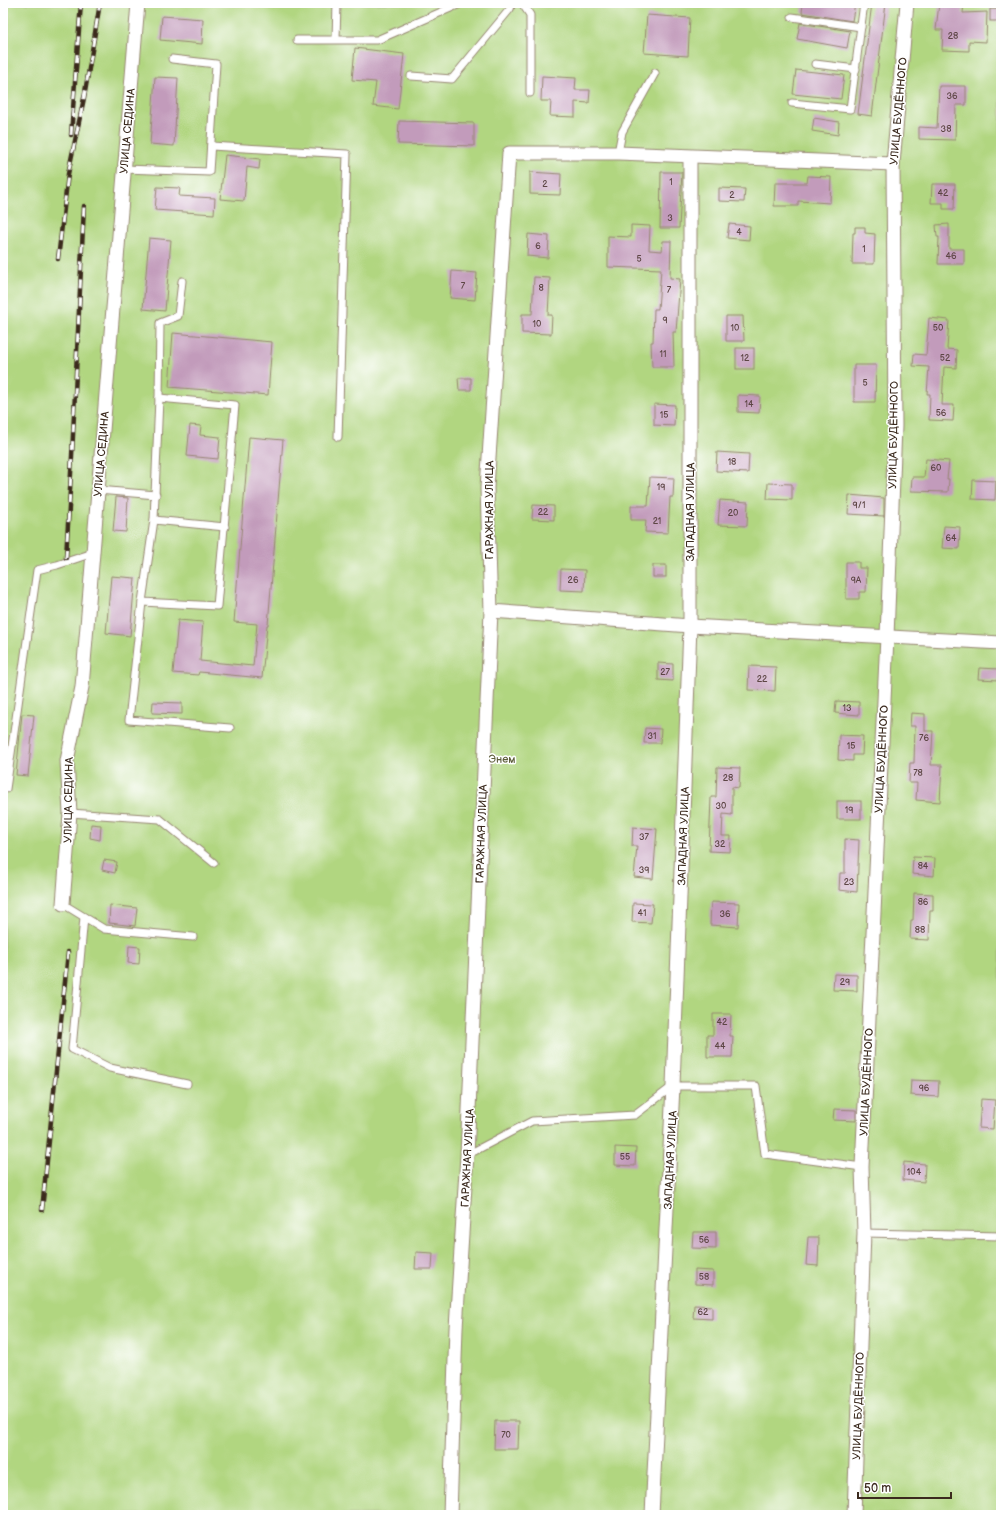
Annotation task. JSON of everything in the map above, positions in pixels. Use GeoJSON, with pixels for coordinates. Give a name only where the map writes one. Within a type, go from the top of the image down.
{"type":"FeatureCollection","features":[{"type":"Feature","properties":{"kind":"street","name":"УЛИЦА СЕДИНА"},"geometry":{"type":"LineString","coordinates":[[63,904],[70,813],[67,761],[82,687],[138,3]]}},
{"type":"Feature","properties":{"kind":"street","name":"УЛИЦА БУДЁННОГО"},"geometry":{"type":"LineString","coordinates":[[854,1515],[864,1233],[862,1168],[887,637],[895,426],[893,164],[907,3]]}},
{"type":"Feature","properties":{"kind":"street","name":"ГАРАЖНАЯ УЛИЦА"},"geometry":{"type":"LineString","coordinates":[[450,1515],[456,1328],[467,1155],[490,611],[487,488],[509,153],[618,153]]}},
{"type":"Feature","properties":{"kind":"street"},"geometry":{"type":"LineString","coordinates":[[618,153],[893,164]]}},
{"type":"Feature","properties":{"kind":"street","name":"ЗАПАДНАЯ УЛИЦА"},"geometry":{"type":"LineString","coordinates":[[652,1515],[673,1086],[690,626],[690,157]]}},
{"type":"Feature","properties":{"kind":"street"},"geometry":{"type":"LineString","coordinates":[[490,611],[690,626],[1001,643]]}},
{"type":"Feature","properties":{"kind":"lane"},"geometry":{"type":"LineString","coordinates":[[336,3],[336,39]]}},
{"type":"Feature","properties":{"kind":"lane"},"geometry":{"type":"LineString","coordinates":[[297,40],[377,40],[462,3]]}},
{"type":"Feature","properties":{"kind":"lane"},"geometry":{"type":"LineString","coordinates":[[411,76],[452,79],[510,8],[512,3]]}},
{"type":"Feature","properties":{"kind":"lane"},"geometry":{"type":"LineString","coordinates":[[522,3],[530,15],[530,93]]}},
{"type":"Feature","properties":{"kind":"lane"},"geometry":{"type":"LineString","coordinates":[[792,103],[850,109],[864,3]]}},
{"type":"Feature","properties":{"kind":"lane"},"geometry":{"type":"LineString","coordinates":[[792,17],[861,28]]}},
{"type":"Feature","properties":{"kind":"lane"},"geometry":{"type":"LineString","coordinates":[[124,169],[209,172],[216,64],[172,59]]}},
{"type":"Feature","properties":{"kind":"lane"},"geometry":{"type":"LineString","coordinates":[[815,64],[856,69]]}},
{"type":"Feature","properties":{"kind":"lane"},"geometry":{"type":"LineString","coordinates":[[618,153],[622,132],[655,73]]}},
{"type":"Feature","properties":{"kind":"lane"},"geometry":{"type":"LineString","coordinates":[[211,146],[347,154],[338,437]]}},
{"type":"Feature","properties":{"kind":"lane"},"geometry":{"type":"LineString","coordinates":[[182,281],[178,316],[160,323],[156,495],[129,720],[230,728]]}},
{"type":"Feature","properties":{"kind":"lane"},"geometry":{"type":"LineString","coordinates":[[142,602],[217,606],[225,528],[235,405],[159,398]]}},
{"type":"Feature","properties":{"kind":"lane"},"geometry":{"type":"LineString","coordinates":[[98,490],[156,495]]}},
{"type":"Feature","properties":{"kind":"lane"},"geometry":{"type":"LineString","coordinates":[[154,520],[225,528]]}},
{"type":"Feature","properties":{"kind":"lane"},"geometry":{"type":"LineString","coordinates":[[6,789],[37,570],[93,553]]}},
{"type":"Feature","properties":{"kind":"lane"},"geometry":{"type":"LineString","coordinates":[[70,813],[160,819],[214,863]]}},
{"type":"Feature","properties":{"kind":"lane"},"geometry":{"type":"LineString","coordinates":[[63,904],[104,929],[193,937]]}},
{"type":"Feature","properties":{"kind":"lane"},"geometry":{"type":"LineString","coordinates":[[84,917],[72,1049],[110,1068],[187,1084]]}},
{"type":"Feature","properties":{"kind":"lane"},"geometry":{"type":"LineString","coordinates":[[467,1155],[532,1120],[635,1115],[673,1086],[756,1086],[765,1154],[862,1168]]}},
{"type":"Feature","properties":{"kind":"lane"},"geometry":{"type":"LineString","coordinates":[[864,1233],[1001,1236]]}},
{"type":"Feature","properties":{"kind":"green space","name":"Энем"},"geometry":{"type":"Polygon","coordinates":[[[3,3],[1001,3],[1001,1515],[3,1515],[3,3]]]}},
{"type":"Feature","properties":{"kind":"building"},"geometry":{"type":"Polygon","coordinates":[[[803,3],[855,3],[852,21],[802,13],[803,3]]]}},
{"type":"Feature","properties":{"kind":"building"},"geometry":{"type":"Polygon","coordinates":[[[872,3],[886,3],[872,116],[858,114],[872,3]]]}},
{"type":"Feature","properties":{"kind":"building"},"geometry":{"type":"Polygon","coordinates":[[[939,3],[964,3],[963,13],[987,12],[986,42],[969,41],[969,51],[942,50],[943,30],[936,30],[939,3]]]}},
{"type":"Feature","properties":{"kind":"building"},"geometry":{"type":"Polygon","coordinates":[[[990,9],[1001,9],[1001,21],[990,21],[990,9]]]}},
{"type":"Feature","properties":{"kind":"building"},"geometry":{"type":"Polygon","coordinates":[[[647,15],[690,18],[688,56],[644,53],[647,15]]]}},
{"type":"Feature","properties":{"kind":"building"},"geometry":{"type":"Polygon","coordinates":[[[162,16],[203,19],[202,44],[160,40],[162,16]]]}},
{"type":"Feature","properties":{"kind":"building"},"geometry":{"type":"Polygon","coordinates":[[[800,23],[850,31],[847,48],[797,39],[800,23]]]}},
{"type":"Feature","properties":{"kind":"building"},"geometry":{"type":"Polygon","coordinates":[[[355,48],[404,54],[398,109],[373,106],[376,82],[352,80],[355,48]]]}},
{"type":"Feature","properties":{"kind":"building"},"geometry":{"type":"Polygon","coordinates":[[[796,70],[844,75],[841,99],[793,94],[796,70]]]}},
{"type":"Feature","properties":{"kind":"building"},"geometry":{"type":"Polygon","coordinates":[[[542,76],[576,78],[575,90],[590,90],[589,103],[575,102],[575,117],[550,116],[551,101],[541,101],[542,76]]]}},
{"type":"Feature","properties":{"kind":"building"},"geometry":{"type":"Polygon","coordinates":[[[155,77],[178,78],[174,146],[150,144],[155,77]]]}},
{"type":"Feature","properties":{"kind":"building"},"geometry":{"type":"Polygon","coordinates":[[[939,86],[966,86],[966,105],[956,105],[955,140],[919,139],[919,127],[937,128],[939,86]]]}},
{"type":"Feature","properties":{"kind":"building"},"geometry":{"type":"Polygon","coordinates":[[[814,118],[839,122],[838,135],[812,131],[814,118]]]}},
{"type":"Feature","properties":{"kind":"building"},"geometry":{"type":"Polygon","coordinates":[[[399,121],[474,123],[474,146],[398,144],[399,121]]]}},
{"type":"Feature","properties":{"kind":"building"},"geometry":{"type":"Polygon","coordinates":[[[225,155],[260,159],[259,169],[247,167],[244,201],[220,199],[225,155]]]}},
{"type":"Feature","properties":{"kind":"building"},"geometry":{"type":"Polygon","coordinates":[[[530,172],[561,174],[560,195],[530,194],[530,172]]]}},
{"type":"Feature","properties":{"kind":"building"},"geometry":{"type":"Polygon","coordinates":[[[661,172],[682,172],[679,228],[660,228],[661,172]]]}},
{"type":"Feature","properties":{"kind":"building"},"geometry":{"type":"Polygon","coordinates":[[[808,176],[831,177],[830,203],[798,201],[798,206],[774,206],[775,183],[807,183],[808,176]]]}},
{"type":"Feature","properties":{"kind":"building"},"geometry":{"type":"Polygon","coordinates":[[[932,184],[955,184],[954,209],[943,209],[943,203],[931,203],[932,184]]]}},
{"type":"Feature","properties":{"kind":"building"},"geometry":{"type":"Polygon","coordinates":[[[157,187],[180,188],[179,196],[215,198],[214,214],[155,210],[157,187]]]}},
{"type":"Feature","properties":{"kind":"building"},"geometry":{"type":"Polygon","coordinates":[[[719,188],[745,189],[744,202],[719,201],[719,188]]]}},
{"type":"Feature","properties":{"kind":"building"},"geometry":{"type":"Polygon","coordinates":[[[729,224],[750,226],[749,240],[727,238],[729,224]]]}},
{"type":"Feature","properties":{"kind":"building"},"geometry":{"type":"Polygon","coordinates":[[[949,224],[949,249],[964,249],[964,264],[938,264],[939,237],[937,237],[936,225],[949,224]]]}},
{"type":"Feature","properties":{"kind":"building"},"geometry":{"type":"Polygon","coordinates":[[[631,225],[650,226],[649,250],[662,251],[663,241],[671,241],[670,278],[680,279],[676,332],[673,332],[674,367],[652,367],[651,342],[653,342],[654,309],[658,309],[661,269],[608,267],[608,236],[631,237],[631,225]]]}},
{"type":"Feature","properties":{"kind":"building"},"geometry":{"type":"Polygon","coordinates":[[[855,227],[865,227],[865,233],[875,234],[874,264],[852,264],[853,233],[855,233],[855,227]]]}},
{"type":"Feature","properties":{"kind":"building"},"geometry":{"type":"Polygon","coordinates":[[[528,234],[549,236],[548,258],[527,256],[528,234]]]}},
{"type":"Feature","properties":{"kind":"building"},"geometry":{"type":"Polygon","coordinates":[[[149,238],[171,240],[165,311],[143,309],[149,238]]]}},
{"type":"Feature","properties":{"kind":"building"},"geometry":{"type":"Polygon","coordinates":[[[452,271],[477,273],[475,300],[450,298],[452,271]]]}},
{"type":"Feature","properties":{"kind":"building"},"geometry":{"type":"Polygon","coordinates":[[[534,277],[550,278],[548,315],[552,315],[551,334],[522,333],[522,314],[532,314],[534,277]]]}},
{"type":"Feature","properties":{"kind":"building"},"geometry":{"type":"Polygon","coordinates":[[[726,316],[743,316],[744,341],[726,341],[726,316]]]}},
{"type":"Feature","properties":{"kind":"building"},"geometry":{"type":"Polygon","coordinates":[[[929,318],[949,320],[947,349],[957,350],[956,368],[944,367],[942,405],[954,405],[953,421],[929,420],[930,394],[927,394],[929,367],[913,366],[914,354],[926,355],[929,318]]]}},
{"type":"Feature","properties":{"kind":"building"},"geometry":{"type":"Polygon","coordinates":[[[173,333],[272,342],[268,395],[169,387],[173,333]]]}},
{"type":"Feature","properties":{"kind":"building"},"geometry":{"type":"Polygon","coordinates":[[[736,348],[754,348],[754,369],[736,369],[736,348]]]}},
{"type":"Feature","properties":{"kind":"building"},"geometry":{"type":"Polygon","coordinates":[[[854,365],[876,365],[875,402],[854,402],[854,365]]]}},
{"type":"Feature","properties":{"kind":"building"},"geometry":{"type":"Polygon","coordinates":[[[458,378],[471,378],[471,390],[459,390],[458,378]]]}},
{"type":"Feature","properties":{"kind":"building"},"geometry":{"type":"Polygon","coordinates":[[[738,395],[760,396],[759,413],[738,412],[738,395]]]}},
{"type":"Feature","properties":{"kind":"building"},"geometry":{"type":"Polygon","coordinates":[[[654,404],[675,405],[674,426],[654,425],[654,404]]]}},
{"type":"Feature","properties":{"kind":"building"},"geometry":{"type":"Polygon","coordinates":[[[190,425],[201,426],[200,435],[220,437],[218,459],[187,456],[190,425]]]}},
{"type":"Feature","properties":{"kind":"building"},"geometry":{"type":"Polygon","coordinates":[[[249,437],[283,440],[268,625],[262,678],[199,672],[198,675],[173,673],[178,620],[203,622],[200,661],[253,666],[257,624],[234,622],[249,437]]]}},
{"type":"Feature","properties":{"kind":"building"},"geometry":{"type":"Polygon","coordinates":[[[717,452],[749,454],[748,473],[716,471],[717,452]]]}},
{"type":"Feature","properties":{"kind":"building"},"geometry":{"type":"Polygon","coordinates":[[[926,459],[949,461],[947,479],[949,479],[948,492],[911,491],[912,477],[924,477],[926,459]]]}},
{"type":"Feature","properties":{"kind":"building"},"geometry":{"type":"Polygon","coordinates":[[[650,477],[674,478],[673,497],[670,497],[668,533],[645,532],[646,520],[631,520],[631,506],[648,506],[650,477]]]}},
{"type":"Feature","properties":{"kind":"building"},"geometry":{"type":"Polygon","coordinates":[[[973,480],[996,481],[995,500],[972,499],[973,480]]]}},
{"type":"Feature","properties":{"kind":"building"},"geometry":{"type":"Polygon","coordinates":[[[768,483],[792,484],[792,500],[767,499],[768,483]]]}},
{"type":"Feature","properties":{"kind":"building"},"geometry":{"type":"Polygon","coordinates":[[[849,495],[884,498],[884,516],[848,514],[849,495]]]}},
{"type":"Feature","properties":{"kind":"building"},"geometry":{"type":"Polygon","coordinates":[[[116,497],[128,498],[126,532],[113,531],[116,497]]]}},
{"type":"Feature","properties":{"kind":"building"},"geometry":{"type":"Polygon","coordinates":[[[720,500],[748,502],[747,526],[718,525],[720,500]]]}},
{"type":"Feature","properties":{"kind":"building"},"geometry":{"type":"Polygon","coordinates":[[[533,505],[554,506],[554,520],[532,519],[533,505]]]}},
{"type":"Feature","properties":{"kind":"building"},"geometry":{"type":"Polygon","coordinates":[[[944,526],[960,527],[959,549],[942,548],[944,526]]]}},
{"type":"Feature","properties":{"kind":"building"},"geometry":{"type":"Polygon","coordinates":[[[846,562],[859,562],[859,568],[867,568],[866,592],[859,592],[859,599],[846,599],[846,562]]]}},
{"type":"Feature","properties":{"kind":"building"},"geometry":{"type":"Polygon","coordinates":[[[653,565],[666,565],[666,577],[653,577],[653,565]]]}},
{"type":"Feature","properties":{"kind":"building"},"geometry":{"type":"Polygon","coordinates":[[[561,569],[585,570],[584,591],[560,590],[561,569]]]}},
{"type":"Feature","properties":{"kind":"building"},"geometry":{"type":"Polygon","coordinates":[[[111,576],[135,578],[130,636],[106,633],[111,576]]]}},
{"type":"Feature","properties":{"kind":"building"},"geometry":{"type":"Polygon","coordinates":[[[658,663],[673,664],[673,681],[658,680],[658,663]]]}},
{"type":"Feature","properties":{"kind":"building"},"geometry":{"type":"Polygon","coordinates":[[[749,666],[776,667],[775,691],[748,690],[749,666]]]}},
{"type":"Feature","properties":{"kind":"building"},"geometry":{"type":"Polygon","coordinates":[[[979,668],[1000,669],[999,680],[978,679],[979,668]]]}},
{"type":"Feature","properties":{"kind":"building"},"geometry":{"type":"Polygon","coordinates":[[[836,701],[859,702],[859,715],[835,713],[836,701]]]}},
{"type":"Feature","properties":{"kind":"building"},"geometry":{"type":"Polygon","coordinates":[[[153,702],[182,703],[182,714],[152,713],[153,702]]]}},
{"type":"Feature","properties":{"kind":"building"},"geometry":{"type":"Polygon","coordinates":[[[911,713],[925,714],[925,731],[933,731],[931,765],[942,765],[940,802],[916,800],[917,783],[909,783],[910,763],[914,763],[915,726],[910,726],[911,713]]]}},
{"type":"Feature","properties":{"kind":"building"},"geometry":{"type":"Polygon","coordinates":[[[22,714],[34,715],[28,776],[16,775],[22,714]]]}},
{"type":"Feature","properties":{"kind":"building"},"geometry":{"type":"Polygon","coordinates":[[[645,728],[661,729],[660,743],[644,743],[645,728]]]}},
{"type":"Feature","properties":{"kind":"building"},"geometry":{"type":"Polygon","coordinates":[[[839,735],[863,736],[862,755],[853,755],[853,761],[838,760],[839,735]]]}},
{"type":"Feature","properties":{"kind":"building"},"geometry":{"type":"Polygon","coordinates":[[[717,767],[740,768],[739,788],[732,787],[732,815],[723,814],[722,836],[731,836],[730,852],[709,851],[711,797],[716,797],[717,767]]]}},
{"type":"Feature","properties":{"kind":"building"},"geometry":{"type":"Polygon","coordinates":[[[837,801],[861,801],[861,819],[837,819],[837,801]]]}},
{"type":"Feature","properties":{"kind":"building"},"geometry":{"type":"Polygon","coordinates":[[[91,824],[101,825],[100,840],[90,838],[91,824]]]}},
{"type":"Feature","properties":{"kind":"building"},"geometry":{"type":"Polygon","coordinates":[[[633,827],[657,829],[653,879],[634,877],[637,846],[632,846],[633,827]]]}},
{"type":"Feature","properties":{"kind":"building"},"geometry":{"type":"Polygon","coordinates":[[[845,839],[859,840],[857,892],[839,890],[840,873],[845,873],[845,839]]]}},
{"type":"Feature","properties":{"kind":"building"},"geometry":{"type":"Polygon","coordinates":[[[913,857],[935,858],[934,876],[912,874],[913,857]]]}},
{"type":"Feature","properties":{"kind":"building"},"geometry":{"type":"Polygon","coordinates":[[[104,860],[117,862],[115,873],[102,870],[104,860]]]}},
{"type":"Feature","properties":{"kind":"building"},"geometry":{"type":"Polygon","coordinates":[[[914,893],[933,894],[933,911],[930,911],[929,940],[910,939],[911,920],[913,920],[914,893]]]}},
{"type":"Feature","properties":{"kind":"building"},"geometry":{"type":"Polygon","coordinates":[[[711,902],[739,903],[738,927],[710,925],[711,902]]]}},
{"type":"Feature","properties":{"kind":"building"},"geometry":{"type":"Polygon","coordinates":[[[633,903],[653,904],[651,923],[632,922],[633,903]]]}},
{"type":"Feature","properties":{"kind":"building"},"geometry":{"type":"Polygon","coordinates":[[[110,905],[137,908],[135,926],[109,923],[110,905]]]}},
{"type":"Feature","properties":{"kind":"building"},"geometry":{"type":"Polygon","coordinates":[[[129,946],[140,947],[139,964],[128,963],[129,946]]]}},
{"type":"Feature","properties":{"kind":"building"},"geometry":{"type":"Polygon","coordinates":[[[834,974],[857,975],[857,991],[833,990],[834,974]]]}},
{"type":"Feature","properties":{"kind":"building"},"geometry":{"type":"Polygon","coordinates":[[[713,1014],[731,1014],[730,1036],[733,1036],[732,1057],[707,1057],[707,1035],[713,1035],[713,1014]]]}},
{"type":"Feature","properties":{"kind":"building"},"geometry":{"type":"Polygon","coordinates":[[[911,1080],[939,1081],[938,1097],[910,1095],[911,1080]]]}},
{"type":"Feature","properties":{"kind":"building"},"geometry":{"type":"Polygon","coordinates":[[[981,1099],[995,1100],[993,1129],[979,1128],[981,1099]]]}},
{"type":"Feature","properties":{"kind":"building"},"geometry":{"type":"Polygon","coordinates":[[[834,1109],[856,1110],[856,1121],[833,1120],[834,1109]]]}},
{"type":"Feature","properties":{"kind":"building"},"geometry":{"type":"Polygon","coordinates":[[[615,1147],[636,1148],[635,1166],[615,1165],[615,1147]]]}},
{"type":"Feature","properties":{"kind":"building"},"geometry":{"type":"Polygon","coordinates":[[[904,1162],[925,1164],[924,1182],[903,1180],[904,1162]]]}},
{"type":"Feature","properties":{"kind":"building"},"geometry":{"type":"Polygon","coordinates":[[[693,1232],[716,1232],[716,1249],[692,1248],[693,1232]]]}},
{"type":"Feature","properties":{"kind":"building"},"geometry":{"type":"Polygon","coordinates":[[[808,1237],[819,1237],[818,1266],[806,1265],[808,1237]]]}},
{"type":"Feature","properties":{"kind":"building"},"geometry":{"type":"Polygon","coordinates":[[[416,1252],[433,1253],[432,1269],[415,1269],[416,1252]]]}},
{"type":"Feature","properties":{"kind":"building"},"geometry":{"type":"Polygon","coordinates":[[[695,1270],[713,1271],[713,1285],[695,1284],[695,1270]]]}},
{"type":"Feature","properties":{"kind":"building"},"geometry":{"type":"Polygon","coordinates":[[[694,1305],[712,1306],[712,1319],[693,1318],[694,1305]]]}},
{"type":"Feature","properties":{"kind":"building"},"geometry":{"type":"Polygon","coordinates":[[[495,1421],[519,1421],[518,1449],[494,1449],[495,1421]]]}},
{"type":"Feature","properties":{"kind":"railway"},"geometry":{"type":"LineString","coordinates":[[71,135],[81,3]]}},
{"type":"Feature","properties":{"kind":"railway"},"geometry":{"type":"LineString","coordinates":[[58,259],[68,174],[84,98],[100,3]]}},
{"type":"Feature","properties":{"kind":"railway"},"geometry":{"type":"LineString","coordinates":[[66,558],[84,206]]}},
{"type":"Feature","properties":{"kind":"railway"},"geometry":{"type":"LineString","coordinates":[[42,1210],[68,952]]}}]}
